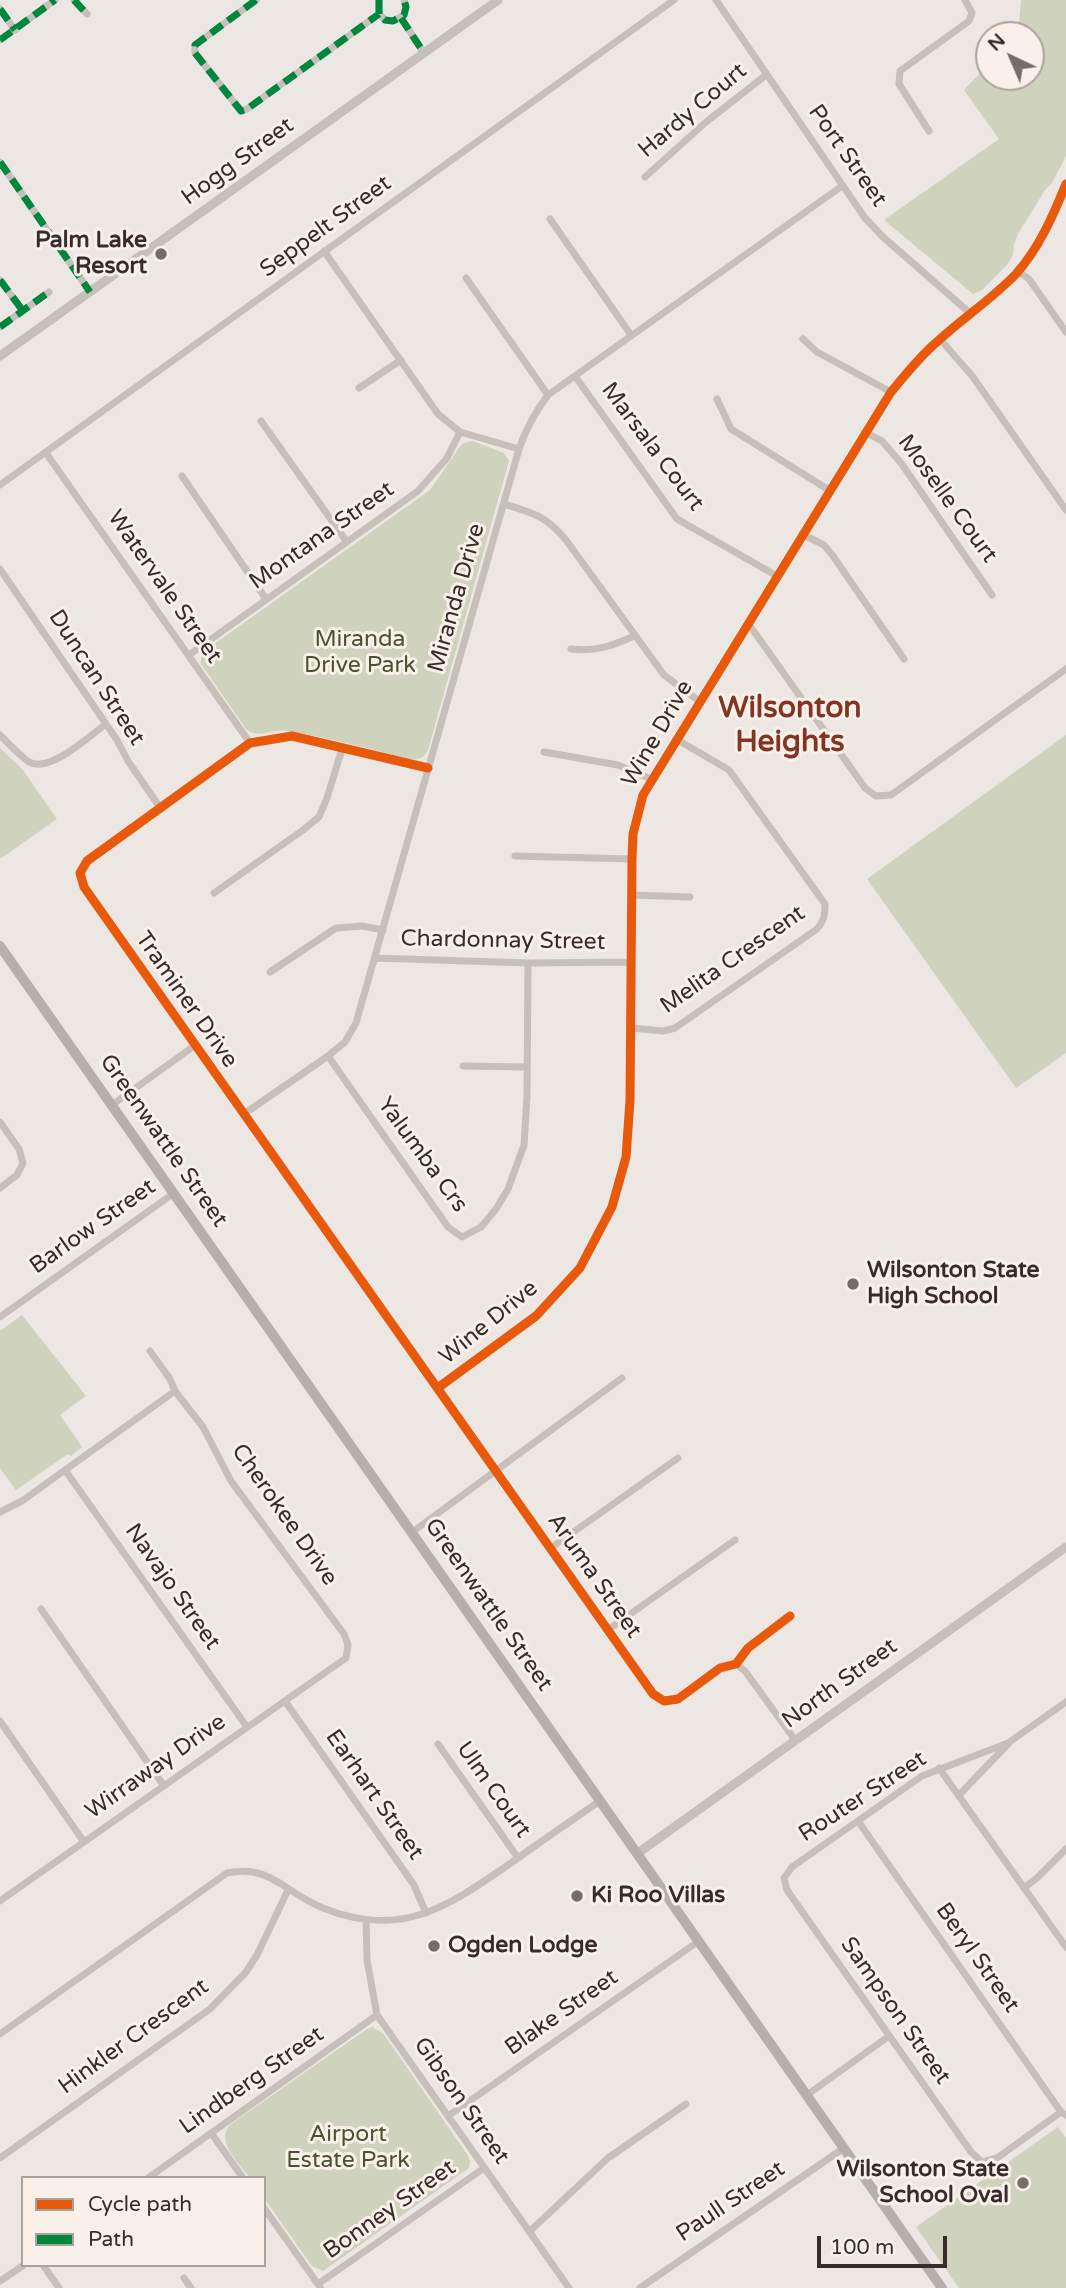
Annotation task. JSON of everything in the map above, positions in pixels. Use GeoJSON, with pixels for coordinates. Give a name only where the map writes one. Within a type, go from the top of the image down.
{"type":"FeatureCollection","features":[{"type":"Feature","properties":{"kind":"main road","name":"Greenwattle Street"},"geometry":{"type":"LineString","coordinates":[[0,946],[942,2288]]}},
{"type":"Feature","properties":{"kind":"street"},"geometry":{"type":"LineString","coordinates":[[0,40],[55,0]]}},
{"type":"Feature","properties":{"kind":"street"},"geometry":{"type":"LineString","coordinates":[[74,0],[87,14]]}},
{"type":"Feature","properties":{"kind":"street"},"geometry":{"type":"LineString","coordinates":[[256,0],[195,45],[195,53],[241,111],[379,14]]}},
{"type":"Feature","properties":{"kind":"street"},"geometry":{"type":"LineString","coordinates":[[379,0],[379,14]]}},
{"type":"Feature","properties":{"kind":"street"},"geometry":{"type":"LineString","coordinates":[[379,14],[388,21],[401,19],[406,11],[404,0]]}},
{"type":"Feature","properties":{"kind":"street","name":"Hogg Street"},"geometry":{"type":"LineString","coordinates":[[0,356],[498,0]]}},
{"type":"Feature","properties":{"kind":"street","name":"Seppelt Street"},"geometry":{"type":"LineString","coordinates":[[0,485],[674,0]]}},
{"type":"Feature","properties":{"kind":"street","name":"Port Street"},"geometry":{"type":"LineString","coordinates":[[716,0],[842,186],[877,231],[971,314]]}},
{"type":"Feature","properties":{"kind":"street"},"geometry":{"type":"LineString","coordinates":[[929,131],[899,84],[898,75],[970,21],[972,13],[965,0]]}},
{"type":"Feature","properties":{"kind":"street"},"geometry":{"type":"LineString","coordinates":[[0,9],[15,30]]}},
{"type":"Feature","properties":{"kind":"street"},"geometry":{"type":"LineString","coordinates":[[401,19],[424,53]]}},
{"type":"Feature","properties":{"kind":"street","name":"Hardy Court"},"geometry":{"type":"LineString","coordinates":[[645,177],[706,122],[766,75]]}},
{"type":"Feature","properties":{"kind":"street"},"geometry":{"type":"LineString","coordinates":[[0,162],[90,292]]}},
{"type":"Feature","properties":{"kind":"street","name":"Miranda Drive"},"geometry":{"type":"LineString","coordinates":[[244,1114],[328,1056],[345,1042],[356,1023],[519,449],[525,432],[548,395],[842,186]]}},
{"type":"Feature","properties":{"kind":"street","name":"Wine Drive"},"geometry":{"type":"LineString","coordinates":[[439,1387],[536,1316],[580,1268],[612,1207],[626,1157],[630,1101],[632,859],[636,816],[643,794],[891,392],[916,361],[989,300],[1018,271],[1042,237],[1065,190]]}},
{"type":"Feature","properties":{"kind":"street"},"geometry":{"type":"LineString","coordinates":[[550,219],[631,335]]}},
{"type":"Feature","properties":{"kind":"street"},"geometry":{"type":"LineString","coordinates":[[324,251],[438,414],[460,432],[519,449]]}},
{"type":"Feature","properties":{"kind":"street"},"geometry":{"type":"LineString","coordinates":[[1018,271],[1029,279],[1066,332]]}},
{"type":"Feature","properties":{"kind":"street"},"geometry":{"type":"LineString","coordinates":[[467,278],[548,395]]}},
{"type":"Feature","properties":{"kind":"street"},"geometry":{"type":"LineString","coordinates":[[0,280],[23,311]]}},
{"type":"Feature","properties":{"kind":"street"},"geometry":{"type":"LineString","coordinates":[[0,327],[49,292]]}},
{"type":"Feature","properties":{"kind":"street"},"geometry":{"type":"LineString","coordinates":[[803,339],[817,352],[891,392]]}},
{"type":"Feature","properties":{"kind":"street"},"geometry":{"type":"LineString","coordinates":[[940,339],[973,377],[1066,510]]}},
{"type":"Feature","properties":{"kind":"street"},"geometry":{"type":"LineString","coordinates":[[359,388],[401,360]]}},
{"type":"Feature","properties":{"kind":"street","name":"Marsala Court"},"geometry":{"type":"LineString","coordinates":[[575,376],[677,519],[777,576]]}},
{"type":"Feature","properties":{"kind":"street"},"geometry":{"type":"LineString","coordinates":[[717,399],[731,429],[829,490]]}},
{"type":"Feature","properties":{"kind":"street"},"geometry":{"type":"LineString","coordinates":[[261,421],[347,542]]}},
{"type":"Feature","properties":{"kind":"street","name":"Montana Street"},"geometry":{"type":"LineString","coordinates":[[189,655],[418,492],[447,458],[460,432]]}},
{"type":"Feature","properties":{"kind":"street","name":"Moselle Court"},"geometry":{"type":"LineString","coordinates":[[865,432],[881,441],[901,463],[992,595]]}},
{"type":"Feature","properties":{"kind":"street","name":"Watervale Street"},"geometry":{"type":"LineString","coordinates":[[46,453],[250,743]]}},
{"type":"Feature","properties":{"kind":"street"},"geometry":{"type":"LineString","coordinates":[[182,476],[266,599]]}},
{"type":"Feature","properties":{"kind":"street"},"geometry":{"type":"LineString","coordinates":[[504,504],[538,514],[550,521],[663,675],[699,701]]}},
{"type":"Feature","properties":{"kind":"street"},"geometry":{"type":"LineString","coordinates":[[802,534],[824,545],[833,556],[904,659]]}},
{"type":"Feature","properties":{"kind":"street","name":"Duncan Street"},"geometry":{"type":"LineString","coordinates":[[0,569],[161,809]]}},
{"type":"Feature","properties":{"kind":"street"},"geometry":{"type":"LineString","coordinates":[[748,623],[865,788],[876,796],[891,795],[1066,669]]}},
{"type":"Feature","properties":{"kind":"street"},"geometry":{"type":"LineString","coordinates":[[571,649],[600,650],[634,636]]}},
{"type":"Feature","properties":{"kind":"street"},"geometry":{"type":"LineString","coordinates":[[0,735],[28,761],[38,766],[50,764],[106,724]]}},
{"type":"Feature","properties":{"kind":"street","name":"Traminer Drive"},"geometry":{"type":"LineString","coordinates":[[428,768],[292,736],[250,743],[87,861],[80,873],[84,887],[194,1046],[439,1387],[496,1471]]}},
{"type":"Feature","properties":{"kind":"street","name":"Melita Crescent"},"geometry":{"type":"LineString","coordinates":[[631,1028],[663,1031],[674,1028],[817,929],[824,921],[825,905],[729,770],[676,738]]}},
{"type":"Feature","properties":{"kind":"street"},"geometry":{"type":"LineString","coordinates":[[214,892],[319,817],[342,749]]}},
{"type":"Feature","properties":{"kind":"street"},"geometry":{"type":"LineString","coordinates":[[544,752],[618,765],[651,779]]}},
{"type":"Feature","properties":{"kind":"street"},"geometry":{"type":"LineString","coordinates":[[515,856],[632,859]]}},
{"type":"Feature","properties":{"kind":"street"},"geometry":{"type":"LineString","coordinates":[[632,895],[690,897]]}},
{"type":"Feature","properties":{"kind":"street"},"geometry":{"type":"LineString","coordinates":[[270,972],[336,928],[362,926],[383,930]]}},
{"type":"Feature","properties":{"kind":"street","name":"Chardonnay Street"},"geometry":{"type":"LineString","coordinates":[[375,958],[528,963],[631,962]]}},
{"type":"Feature","properties":{"kind":"street","name":"Yalumba Crs"},"geometry":{"type":"LineString","coordinates":[[328,1056],[448,1227],[462,1237],[481,1227],[496,1209],[516,1169],[524,1145],[527,1124],[528,963]]}},
{"type":"Feature","properties":{"kind":"street"},"geometry":{"type":"LineString","coordinates":[[112,1105],[194,1046]]}},
{"type":"Feature","properties":{"kind":"street"},"geometry":{"type":"LineString","coordinates":[[463,1066],[527,1068]]}},
{"type":"Feature","properties":{"kind":"street"},"geometry":{"type":"LineString","coordinates":[[0,1122],[19,1149],[23,1163],[17,1175],[0,1188]]}},
{"type":"Feature","properties":{"kind":"street","name":"Barlow Street"},"geometry":{"type":"LineString","coordinates":[[0,1317],[174,1193]]}},
{"type":"Feature","properties":{"kind":"street","name":"Cherokee Drive"},"geometry":{"type":"LineString","coordinates":[[150,1350],[202,1427],[230,1481],[344,1634],[348,1646],[346,1658],[336,1666]]}},
{"type":"Feature","properties":{"kind":"street"},"geometry":{"type":"LineString","coordinates":[[411,1533],[622,1378]]}},
{"type":"Feature","properties":{"kind":"street"},"geometry":{"type":"LineString","coordinates":[[0,1512],[22,1501],[176,1391]]}},
{"type":"Feature","properties":{"kind":"street"},"geometry":{"type":"LineString","coordinates":[[551,1548],[678,1458]]}},
{"type":"Feature","properties":{"kind":"street","name":"Navajo Street"},"geometry":{"type":"LineString","coordinates":[[65,1470],[247,1727]]}},
{"type":"Feature","properties":{"kind":"street","name":"Aruma Street"},"geometry":{"type":"LineString","coordinates":[[496,1471],[653,1694],[664,1701],[678,1699],[720,1668],[736,1664]]}},
{"type":"Feature","properties":{"kind":"street"},"geometry":{"type":"LineString","coordinates":[[609,1629],[735,1540]]}},
{"type":"Feature","properties":{"kind":"street","name":"North Street"},"geometry":{"type":"LineString","coordinates":[[638,1853],[1066,1547]]}},
{"type":"Feature","properties":{"kind":"street"},"geometry":{"type":"LineString","coordinates":[[41,1608],[164,1786]]}},
{"type":"Feature","properties":{"kind":"street"},"geometry":{"type":"LineString","coordinates":[[790,1616],[748,1648],[736,1664],[745,1671],[795,1740]]}},
{"type":"Feature","properties":{"kind":"street","name":"Wirraway Drive"},"geometry":{"type":"LineString","coordinates":[[3,1900],[336,1666]]}},
{"type":"Feature","properties":{"kind":"street","name":"Earhart Street"},"geometry":{"type":"LineString","coordinates":[[285,1701],[414,1885],[426,1913]]}},
{"type":"Feature","properties":{"kind":"street","name":"Router Street"},"geometry":{"type":"LineString","coordinates":[[960,1794],[1009,1743],[1066,1702]]}},
{"type":"Feature","properties":{"kind":"street"},"geometry":{"type":"LineString","coordinates":[[0,1721],[84,1842]]}},
{"type":"Feature","properties":{"kind":"street","name":"Router Street"},"geometry":{"type":"LineString","coordinates":[[784,1878],[792,1867],[922,1776],[1009,1743]]}},
{"type":"Feature","properties":{"kind":"street","name":"Ulm Court"},"geometry":{"type":"LineString","coordinates":[[438,1745],[518,1858]]}},
{"type":"Feature","properties":{"kind":"street"},"geometry":{"type":"LineString","coordinates":[[939,1768],[1066,1947]]}},
{"type":"Feature","properties":{"kind":"street"},"geometry":{"type":"LineString","coordinates":[[0,2034],[227,1873],[244,1870],[261,1873],[308,1902],[366,1920],[394,1919],[426,1913],[457,1900],[600,1801]]}},
{"type":"Feature","properties":{"kind":"street","name":"Beryl Street"},"geometry":{"type":"LineString","coordinates":[[858,1821],[1064,2114]]}},
{"type":"Feature","properties":{"kind":"street"},"geometry":{"type":"LineString","coordinates":[[1024,1888],[1066,1849]]}},
{"type":"Feature","properties":{"kind":"street","name":"Sampson Street"},"geometry":{"type":"LineString","coordinates":[[784,1878],[787,1890],[971,2152],[982,2162],[997,2158],[1064,2114]]}},
{"type":"Feature","properties":{"kind":"street"},"geometry":{"type":"LineString","coordinates":[[0,1890],[3,1900]]}},
{"type":"Feature","properties":{"kind":"street","name":"Hinkler Crescent"},"geometry":{"type":"LineString","coordinates":[[0,2158],[210,2010],[246,1972],[288,1890]]}},
{"type":"Feature","properties":{"kind":"street","name":"Gibson Street"},"geometry":{"type":"LineString","coordinates":[[366,1920],[367,1960],[377,2015],[569,2288]]}},
{"type":"Feature","properties":{"kind":"street","name":"Blake Street"},"geometry":{"type":"LineString","coordinates":[[448,2116],[699,1941]]}},
{"type":"Feature","properties":{"kind":"street","name":"Lindberg Street"},"geometry":{"type":"LineString","coordinates":[[151,2176],[377,2015]]}},
{"type":"Feature","properties":{"kind":"street"},"geometry":{"type":"LineString","coordinates":[[807,2095],[889,2036]]}},
{"type":"Feature","properties":{"kind":"street"},"geometry":{"type":"LineString","coordinates":[[530,2231],[608,2158],[686,2104]]}},
{"type":"Feature","properties":{"kind":"street"},"geometry":{"type":"LineString","coordinates":[[211,2133],[242,2176]]}},
{"type":"Feature","properties":{"kind":"street","name":"Paull Street"},"geometry":{"type":"LineString","coordinates":[[640,2288],[844,2148]]}},
{"type":"Feature","properties":{"kind":"street","name":"Bonney Street"},"geometry":{"type":"LineString","coordinates":[[319,2286],[484,2168]]}},
{"type":"Feature","properties":{"kind":"street"},"geometry":{"type":"LineString","coordinates":[[266,2211],[319,2286]]}},
{"type":"Feature","properties":{"kind":"street"},"geometry":{"type":"LineString","coordinates":[[0,2281],[21,2267]]}},
{"type":"Feature","properties":{"kind":"street"},"geometry":{"type":"LineString","coordinates":[[44,2267],[59,2288]]}},
{"type":"Feature","properties":{"kind":"street"},"geometry":{"type":"LineString","coordinates":[[184,2278],[191,2288]]}},
{"type":"Feature","properties":{"kind":"green space"},"geometry":{"type":"Polygon","coordinates":[[[1021,0],[1066,0],[1066,156],[1052,183],[1018,234],[1013,255],[1007,265],[982,290],[973,294],[884,220],[999,139],[964,90],[975,79],[975,91],[1045,91],[1045,21],[1019,21],[1021,0]]]}},
{"type":"Feature","properties":{"kind":"green space","name":"Miranda Drive Park"},"geometry":{"type":"Polygon","coordinates":[[[473,441],[504,453],[509,461],[428,750],[418,759],[409,759],[302,734],[281,731],[256,734],[246,729],[201,664],[201,657],[206,650],[430,490],[463,443],[473,441]]]}},
{"type":"Feature","properties":{"kind":"green space"},"geometry":{"type":"Polygon","coordinates":[[[1066,735],[1066,1053],[1016,1088],[867,879],[1066,735]]]}},
{"type":"Feature","properties":{"kind":"green space"},"geometry":{"type":"Polygon","coordinates":[[[0,748],[23,770],[57,819],[0,859],[0,748]]]}},
{"type":"Feature","properties":{"kind":"green space"},"geometry":{"type":"Polygon","coordinates":[[[22,1315],[86,1396],[60,1415],[82,1447],[16,1490],[0,1468],[0,1331],[22,1315]]]}},
{"type":"Feature","properties":{"kind":"green space","name":"Airport Estate Park"},"geometry":{"type":"Polygon","coordinates":[[[372,2027],[383,2033],[467,2154],[469,2168],[323,2271],[312,2266],[266,2201],[266,2176],[248,2176],[230,2152],[225,2138],[226,2131],[231,2124],[372,2027]]]}},
{"type":"Feature","properties":{"kind":"green space","name":"Wilsonton State School Oval"},"geometry":{"type":"Polygon","coordinates":[[[1058,2127],[1066,2138],[1066,2288],[959,2288],[916,2227],[1058,2127]]]}},
{"type":"Feature","properties":{"kind":"marked path"},"geometry":{"type":"LineString","coordinates":[[0,40],[55,0]]}},
{"type":"Feature","properties":{"kind":"marked path"},"geometry":{"type":"LineString","coordinates":[[74,0],[87,14]]}},
{"type":"Feature","properties":{"kind":"marked path"},"geometry":{"type":"LineString","coordinates":[[256,0],[195,45],[195,53],[241,111],[379,14]]}},
{"type":"Feature","properties":{"kind":"marked path"},"geometry":{"type":"LineString","coordinates":[[379,0],[379,14],[385,20],[393,21],[404,15],[404,0]]}},
{"type":"Feature","properties":{"kind":"marked path"},"geometry":{"type":"LineString","coordinates":[[0,9],[15,30]]}},
{"type":"Feature","properties":{"kind":"marked path"},"geometry":{"type":"LineString","coordinates":[[401,18],[424,53]]}},
{"type":"Feature","properties":{"kind":"marked path"},"geometry":{"type":"LineString","coordinates":[[0,162],[90,292]]}},
{"type":"Feature","properties":{"kind":"marked path"},"geometry":{"type":"LineString","coordinates":[[0,280],[23,311]]}},
{"type":"Feature","properties":{"kind":"marked path"},"geometry":{"type":"LineString","coordinates":[[0,327],[49,292]]}},
{"type":"Feature","properties":{"kind":"cycle path"},"geometry":{"type":"LineString","coordinates":[[439,1387],[536,1316],[580,1268],[612,1207],[626,1157],[630,1101],[633,834],[643,795],[891,392],[931,347],[1016,274],[1051,220],[1066,184]]}},
{"type":"Feature","properties":{"kind":"cycle path"},"geometry":{"type":"LineString","coordinates":[[428,768],[292,736],[250,743],[87,861],[80,873],[84,887],[653,1694],[664,1701],[678,1699],[720,1668],[736,1664],[748,1648],[790,1616]]}},
{"type":"Feature","properties":{"kind":"place","name":"Palm Lake Resort"},"geometry":{"type":"Point","coordinates":[161,254]}},
{"type":"Feature","properties":{"kind":"place","name":"Wilsonton State High School"},"geometry":{"type":"Point","coordinates":[853,1284]}},
{"type":"Feature","properties":{"kind":"place","name":"Ki Roo Villas"},"geometry":{"type":"Point","coordinates":[577,1896]}},
{"type":"Feature","properties":{"kind":"place","name":"Ogden Lodge"},"geometry":{"type":"Point","coordinates":[434,1946]}},
{"type":"Feature","properties":{"kind":"place","name":"Wilsonton State School Oval"},"geometry":{"type":"Point","coordinates":[1023,2183]}},
{"type":"Feature","properties":{"kind":"district","name":"Wilsonton Heights"},"geometry":{"type":"Point","coordinates":[790,726]}}]}
